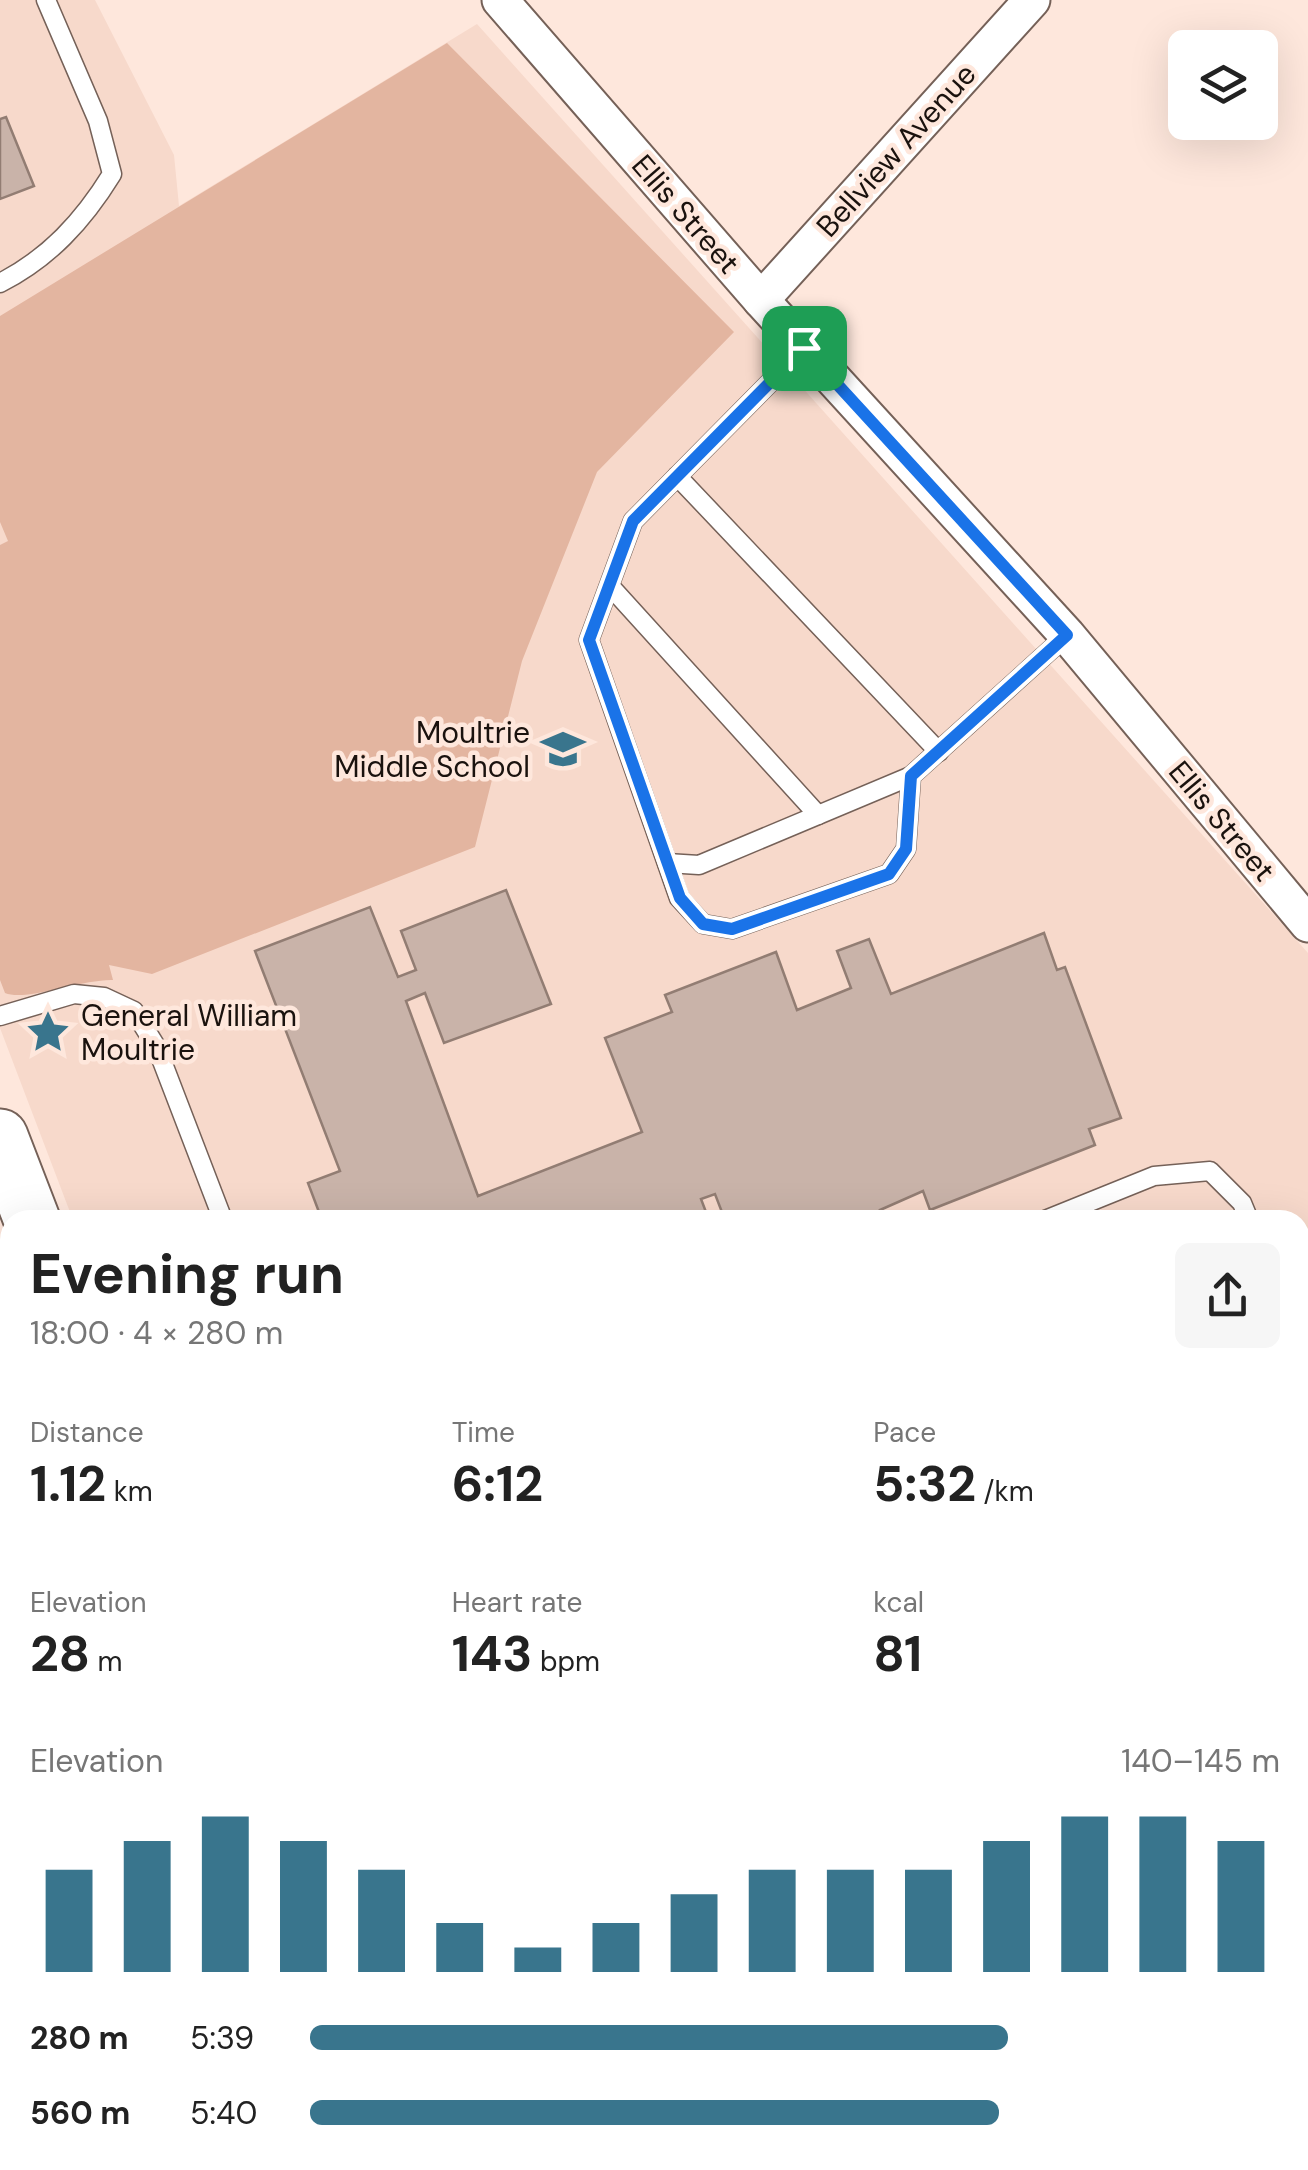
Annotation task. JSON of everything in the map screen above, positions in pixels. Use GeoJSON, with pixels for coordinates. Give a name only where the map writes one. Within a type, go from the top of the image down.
{"type":"FeatureCollection","features":[{"type":"Feature","properties":{"kind":"main road"},"geometry":{"type":"LineString","coordinates":[[0,1137],[28,1210]]}},
{"type":"Feature","properties":{"kind":"street","name":"Ellis Street"},"geometry":{"type":"LineString","coordinates":[[500,0],[760,300],[1067,635],[1308,924]]}},
{"type":"Feature","properties":{"kind":"street","name":"Bellview Avenue"},"geometry":{"type":"LineString","coordinates":[[760,300],[1032,0]]}},
{"type":"Feature","properties":{"kind":"lane"},"geometry":{"type":"LineString","coordinates":[[0,284],[33,266],[87,214],[112,174],[98,121],[46,0]]}},
{"type":"Feature","properties":{"kind":"lane"},"geometry":{"type":"LineString","coordinates":[[804,348],[633,521],[589,640],[680,898],[703,924],[732,929],[889,874],[906,849],[911,776]]}},
{"type":"Feature","properties":{"kind":"lane"},"geometry":{"type":"LineString","coordinates":[[677,476],[938,752]]}},
{"type":"Feature","properties":{"kind":"lane"},"geometry":{"type":"LineString","coordinates":[[610,586],[818,815]]}},
{"type":"Feature","properties":{"kind":"lane"},"geometry":{"type":"LineString","coordinates":[[668,863],[698,865],[911,776],[1067,635]]}},
{"type":"Feature","properties":{"kind":"lane"},"geometry":{"type":"LineString","coordinates":[[0,1016],[74,994],[104,997],[134,1011],[158,1048],[219,1210]]}},
{"type":"Feature","properties":{"kind":"lane"},"geometry":{"type":"LineString","coordinates":[[1071,1210],[1154,1176],[1210,1171],[1245,1210]]}},
{"type":"Feature","properties":{"kind":"shaded area","name":"Moultrie Middle School"},"geometry":{"type":"Polygon","coordinates":[[[0,0],[95,0],[174,155],[179,206],[477,24],[1308,953],[1308,1210],[69,1210],[0,1028],[0,0]]]}},
{"type":"Feature","properties":{"kind":"shaded area"},"geometry":{"type":"Polygon","coordinates":[[[447,43],[734,332],[597,472],[522,661],[475,847],[152,974],[109,965],[113,980],[26,995],[5,993],[0,980],[0,545],[8,541],[0,522],[0,316],[447,43]]]}},
{"type":"Feature","properties":{"kind":"building"},"geometry":{"type":"Polygon","coordinates":[[[6,117],[34,186],[0,199],[0,119],[6,117]]]}},
{"type":"Feature","properties":{"kind":"building"},"geometry":{"type":"Polygon","coordinates":[[[506,890],[551,1004],[444,1043],[425,993],[406,1001],[478,1196],[642,1132],[605,1038],[672,1012],[665,995],[776,952],[797,1010],[851,988],[837,951],[869,939],[891,994],[1044,933],[1057,970],[1065,967],[1121,1118],[1089,1129],[1095,1145],[930,1210],[923,1191],[880,1210],[721,1210],[715,1194],[701,1199],[705,1210],[318,1210],[308,1183],[340,1171],[255,951],[370,907],[398,977],[416,970],[401,931],[506,890]]]}},
{"type":"Feature","properties":{"kind":"place","name":"Moultrie Middle School"},"geometry":{"type":"Point","coordinates":[563,749]}},
{"type":"Feature","properties":{"kind":"place","name":"General William Moultrie"},"geometry":{"type":"Point","coordinates":[48,1032]}},
{"type":"Feature","properties":{"kind":"route"},"geometry":{"type":"LineString","coordinates":[[804,348],[1067,635],[911,776],[906,849],[889,874],[732,929],[703,924],[680,898],[589,640],[633,521],[804,348]]}}]}
